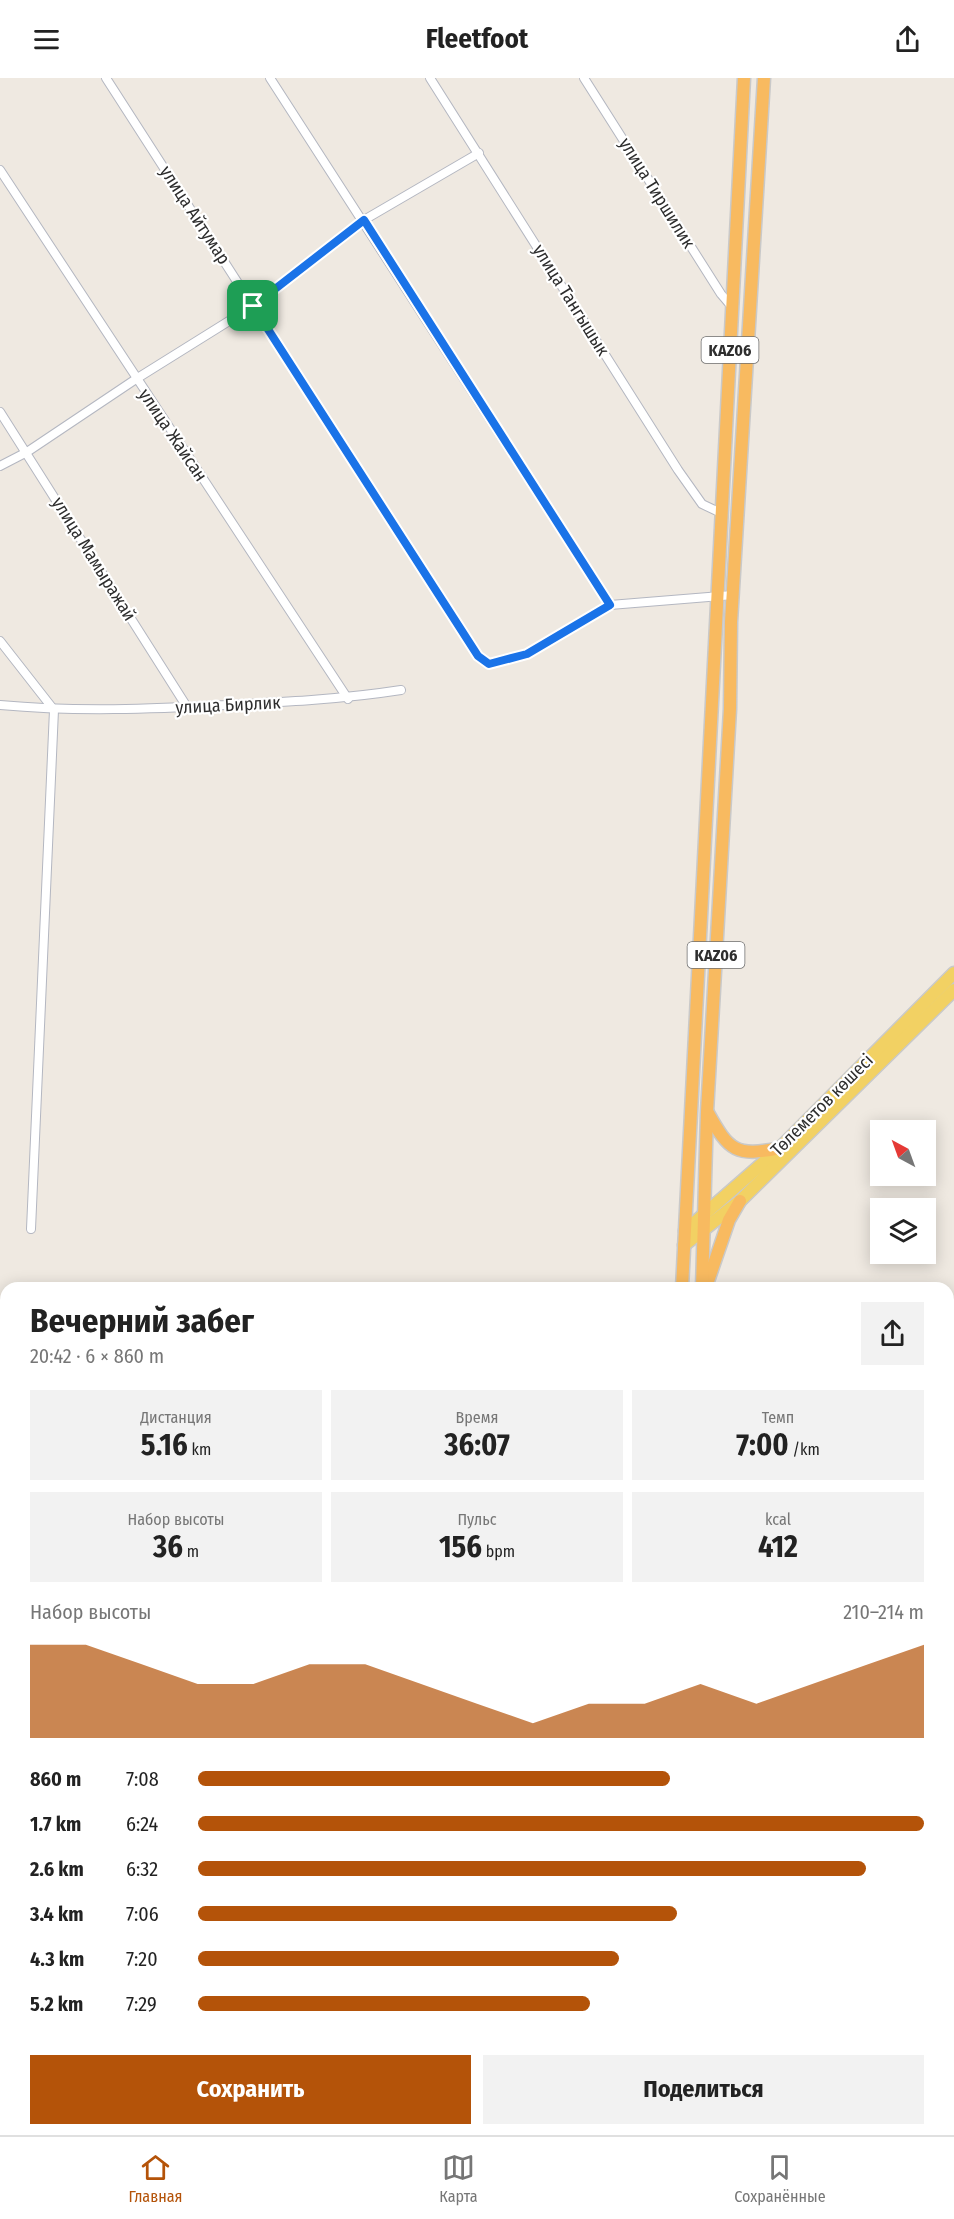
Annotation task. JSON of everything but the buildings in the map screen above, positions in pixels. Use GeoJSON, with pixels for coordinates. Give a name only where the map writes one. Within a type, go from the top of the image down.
{"type":"FeatureCollection","features":[{"type":"Feature","properties":{"kind":"highway","name":"KАZ06"},"geometry":{"type":"LineString","coordinates":[[682,1282],[743,78]]}},
{"type":"Feature","properties":{"kind":"highway","name":"KАZ06"},"geometry":{"type":"LineString","coordinates":[[704,1282],[703,1217],[730,709],[733,594],[764,78]]}},
{"type":"Feature","properties":{"kind":"highway"},"geometry":{"type":"LineString","coordinates":[[708,1112],[721,1137],[740,1152],[750,1153],[780,1148]]}},
{"type":"Feature","properties":{"kind":"highway"},"geometry":{"type":"LineString","coordinates":[[706,1282],[725,1230],[740,1201]]}},
{"type":"Feature","properties":{"kind":"main road","name":"Төлеметов көшесі"},"geometry":{"type":"LineString","coordinates":[[685,1231],[780,1148],[954,974]]}},
{"type":"Feature","properties":{"kind":"main road","name":"Төлеметов көшесі"},"geometry":{"type":"LineString","coordinates":[[684,1245],[740,1201],[954,990]]}},
{"type":"Feature","properties":{"kind":"street","name":"улица Айтумар"},"geometry":{"type":"LineString","coordinates":[[106,78],[478,656],[489,664],[527,654],[610,605]]}},
{"type":"Feature","properties":{"kind":"street"},"geometry":{"type":"LineString","coordinates":[[270,78],[364,220],[610,605],[733,594]]}},
{"type":"Feature","properties":{"kind":"street","name":"улица Тангышык"},"geometry":{"type":"LineString","coordinates":[[430,78],[678,470],[702,504],[721,513]]}},
{"type":"Feature","properties":{"kind":"street","name":"улица Тиршилик"},"geometry":{"type":"LineString","coordinates":[[584,78],[721,294],[732,307]]}},
{"type":"Feature","properties":{"kind":"street"},"geometry":{"type":"LineString","coordinates":[[0,466],[27,452],[136,379],[253,306],[364,220],[479,153]]}},
{"type":"Feature","properties":{"kind":"street","name":"улица Жайсан"},"geometry":{"type":"LineString","coordinates":[[0,170],[348,699]]}},
{"type":"Feature","properties":{"kind":"street","name":"улица Мамыражай"},"geometry":{"type":"LineString","coordinates":[[0,412],[187,707]]}},
{"type":"Feature","properties":{"kind":"street"},"geometry":{"type":"LineString","coordinates":[[0,641],[54,710],[31,1229]]}},
{"type":"Feature","properties":{"kind":"street","name":"улица Бирлик"},"geometry":{"type":"LineString","coordinates":[[0,705],[54,710],[187,707],[348,699],[401,690]]}},
{"type":"Feature","properties":{"kind":"route"},"geometry":{"type":"LineString","coordinates":[[364,220],[610,605],[527,654],[489,664],[478,656],[253,306],[364,220]]}}]}
